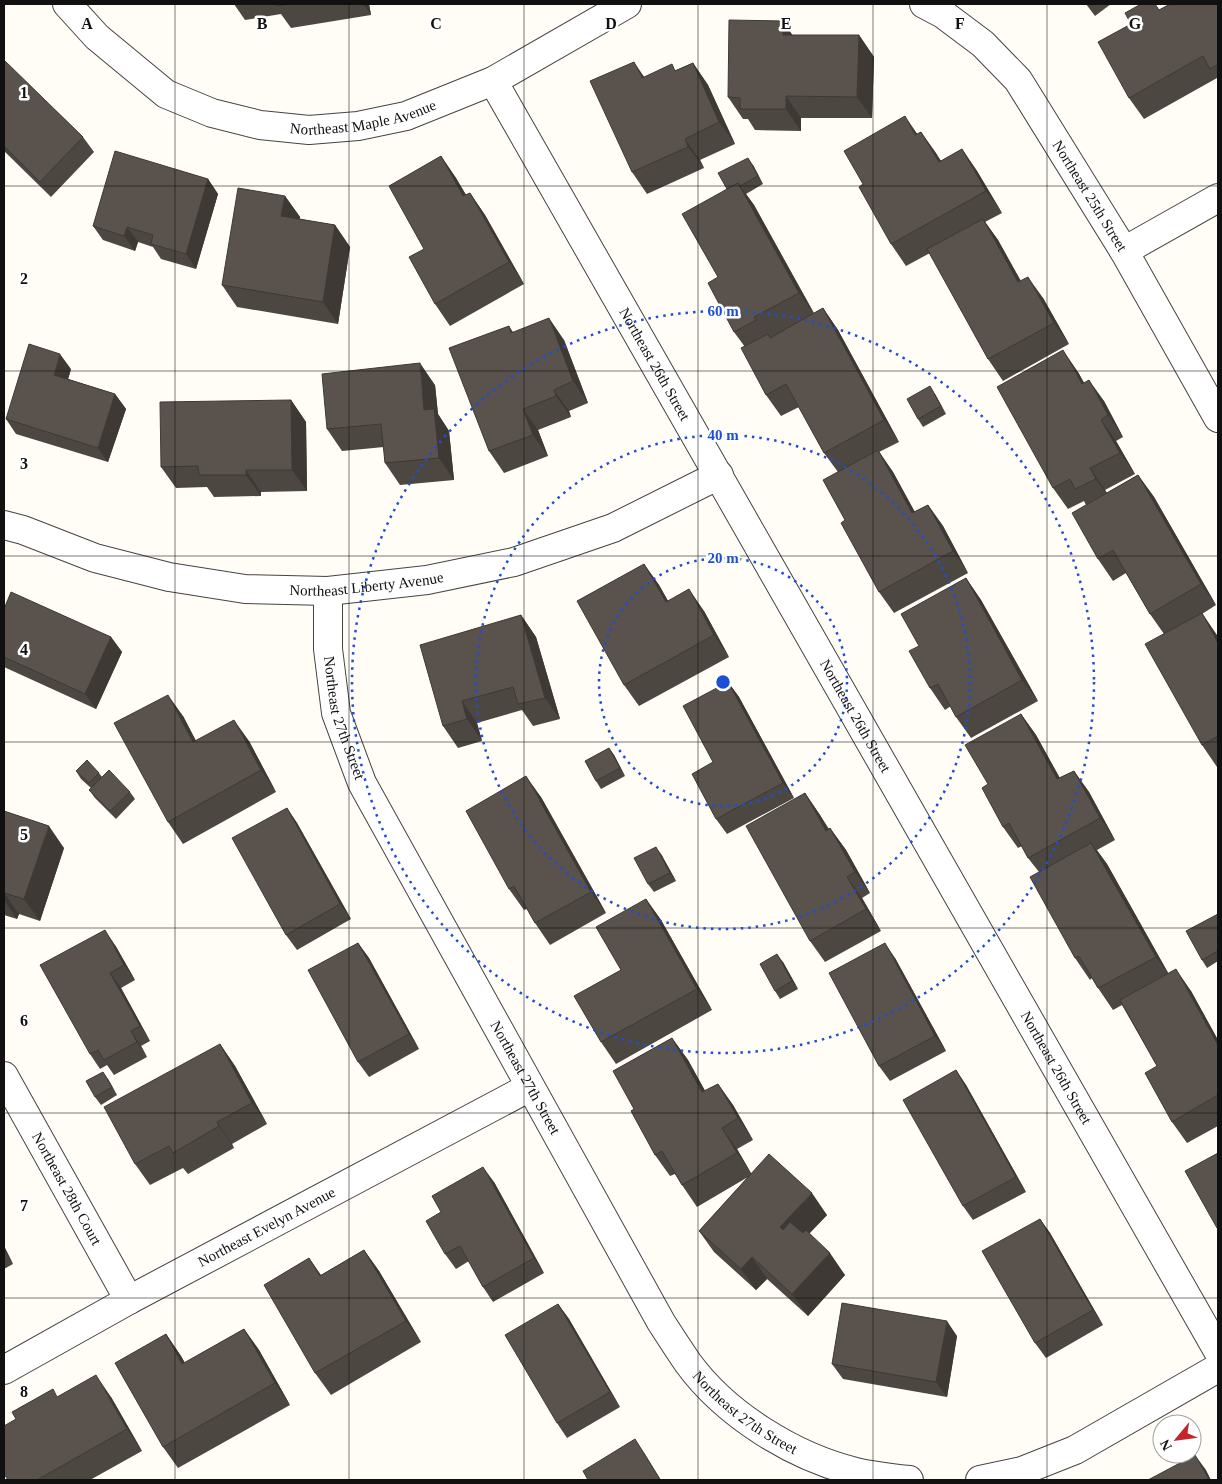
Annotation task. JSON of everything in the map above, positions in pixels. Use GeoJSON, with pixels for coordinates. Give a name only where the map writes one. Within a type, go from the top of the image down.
{"type":"FeatureCollection","features":[{"type":"Feature","properties":{"kind":"street","name":"Northeast Maple Avenue"},"geometry":{"type":"LineString","coordinates":[[67,4],[97,37],[166,94],[212,113],[260,125],[309,130],[358,126],[406,116],[493,81],[627,4]]}},
{"type":"Feature","properties":{"kind":"street","name":"Northeast 25th Street"},"geometry":{"type":"LineString","coordinates":[[924,4],[943,14],[983,44],[1018,80],[1124,251],[1218,418]]}},
{"type":"Feature","properties":{"kind":"street","name":"Northeast 26th Street"},"geometry":{"type":"LineString","coordinates":[[493,81],[720,475],[1218,1351]]}},
{"type":"Feature","properties":{"kind":"street"},"geometry":{"type":"LineString","coordinates":[[1124,251],[1218,198]]}},
{"type":"Feature","properties":{"kind":"street","name":"Northeast Liberty Avenue"},"geometry":{"type":"LineString","coordinates":[[4,525],[23,530],[95,558],[169,578],[244,589],[328,591],[427,580],[514,562],[613,528],[720,475]]}},
{"type":"Feature","properties":{"kind":"street","name":"Northeast 27th Street"},"geometry":{"type":"LineString","coordinates":[[328,591],[328,649],[336,713],[362,783],[661,1322],[689,1365],[724,1402],[765,1434],[810,1457],[855,1476],[909,1480]]}},
{"type":"Feature","properties":{"kind":"street","name":"Northeast 28th Court"},"geometry":{"type":"LineString","coordinates":[[4,1076],[129,1300]]}},
{"type":"Feature","properties":{"kind":"street","name":"Northeast Evelyn Avenue"},"geometry":{"type":"LineString","coordinates":[[4,1370],[129,1300],[530,1087]]}},
{"type":"Feature","properties":{"kind":"street"},"geometry":{"type":"LineString","coordinates":[[980,1480],[1022,1471],[1075,1450],[1218,1368]]}},
{"type":"Feature","properties":{"kind":"building"},"geometry":{"type":"Polygon","coordinates":[[[1141,4],[1155,4],[1159,10],[1170,4],[1218,4],[1218,64],[1210,69],[1203,56],[1129,98],[1098,42],[1131,24],[1125,13],[1141,4]]]}},
{"type":"Feature","properties":{"kind":"building"},"geometry":{"type":"Polygon","coordinates":[[[729,20],[783,21],[783,35],[859,35],[857,97],[786,96],[786,109],[740,109],[740,98],[728,97],[729,20]]]}},
{"type":"Feature","properties":{"kind":"building"},"geometry":{"type":"Polygon","coordinates":[[[4,60],[83,137],[40,182],[4,146],[4,60]]]}},
{"type":"Feature","properties":{"kind":"building"},"geometry":{"type":"Polygon","coordinates":[[[634,62],[642,78],[672,64],[675,71],[693,63],[719,122],[685,139],[688,147],[632,172],[590,81],[634,62]]]}},
{"type":"Feature","properties":{"kind":"building"},"geometry":{"type":"Polygon","coordinates":[[[905,116],[915,135],[921,132],[939,162],[962,149],[986,191],[891,244],[859,187],[863,184],[844,151],[905,116]]]}},
{"type":"Feature","properties":{"kind":"building"},"geometry":{"type":"Polygon","coordinates":[[[115,151],[208,179],[186,254],[151,244],[153,235],[127,227],[124,236],[93,226],[115,151]]]}},
{"type":"Feature","properties":{"kind":"building"},"geometry":{"type":"Polygon","coordinates":[[[441,156],[463,196],[470,193],[509,262],[435,304],[409,257],[424,249],[389,186],[441,156]]]}},
{"type":"Feature","properties":{"kind":"building"},"geometry":{"type":"Polygon","coordinates":[[[748,158],[758,176],[740,186],[738,183],[727,189],[718,173],[748,158]]]}},
{"type":"Feature","properties":{"kind":"building"},"geometry":{"type":"Polygon","coordinates":[[[738,183],[799,293],[754,317],[756,320],[734,332],[708,283],[718,277],[682,214],[738,183]]]}},
{"type":"Feature","properties":{"kind":"building"},"geometry":{"type":"Polygon","coordinates":[[[238,188],[285,196],[281,216],[335,225],[323,302],[222,285],[238,188]]]}},
{"type":"Feature","properties":{"kind":"building"},"geometry":{"type":"Polygon","coordinates":[[[983,219],[1018,282],[1028,277],[1054,323],[988,359],[927,249],[983,219]]]}},
{"type":"Feature","properties":{"kind":"building"},"geometry":{"type":"Polygon","coordinates":[[[823,308],[884,420],[824,453],[786,384],[766,395],[741,348],[768,334],[770,338],[823,308]]]}},
{"type":"Feature","properties":{"kind":"building"},"geometry":{"type":"Polygon","coordinates":[[[549,318],[573,381],[554,390],[556,396],[523,409],[533,435],[489,451],[449,348],[509,326],[511,333],[549,318]]]}},
{"type":"Feature","properties":{"kind":"building"},"geometry":{"type":"Polygon","coordinates":[[[29,344],[60,354],[54,375],[115,394],[98,448],[6,419],[29,344]]]}},
{"type":"Feature","properties":{"kind":"building"},"geometry":{"type":"Polygon","coordinates":[[[1063,350],[1082,384],[1089,380],[1108,415],[1101,420],[1120,453],[1090,468],[1096,479],[1075,489],[1070,479],[1053,488],[997,387],[1063,350]]]}},
{"type":"Feature","properties":{"kind":"building"},"geometry":{"type":"Polygon","coordinates":[[[420,363],[424,410],[434,409],[439,458],[385,463],[381,424],[327,429],[322,374],[420,363]]]}},
{"type":"Feature","properties":{"kind":"building"},"geometry":{"type":"Polygon","coordinates":[[[930,386],[941,406],[918,419],[907,399],[930,386]]]}},
{"type":"Feature","properties":{"kind":"building"},"geometry":{"type":"Polygon","coordinates":[[[291,400],[292,470],[246,470],[246,475],[199,475],[198,466],[161,467],[160,402],[291,400]]]}},
{"type":"Feature","properties":{"kind":"building"},"geometry":{"type":"Polygon","coordinates":[[[878,450],[912,513],[928,505],[953,551],[879,592],[841,523],[845,520],[823,480],[878,450]]]}},
{"type":"Feature","properties":{"kind":"building"},"geometry":{"type":"Polygon","coordinates":[[[1138,475],[1201,584],[1150,614],[1113,550],[1098,559],[1072,513],[1138,475]]]}},
{"type":"Feature","properties":{"kind":"building"},"geometry":{"type":"Polygon","coordinates":[[[644,564],[666,602],[689,589],[714,635],[624,685],[577,601],[644,564]]]}},
{"type":"Feature","properties":{"kind":"building"},"geometry":{"type":"Polygon","coordinates":[[[966,578],[1022,680],[956,717],[938,684],[930,688],[909,651],[919,646],[901,614],[966,578]]]}},
{"type":"Feature","properties":{"kind":"building"},"geometry":{"type":"Polygon","coordinates":[[[11,592],[111,637],[85,694],[4,657],[4,609],[11,592]]]}},
{"type":"Feature","properties":{"kind":"building"},"geometry":{"type":"Polygon","coordinates":[[[1202,613],[1218,643],[1218,736],[1202,745],[1145,644],[1202,613]]]}},
{"type":"Feature","properties":{"kind":"building"},"geometry":{"type":"Polygon","coordinates":[[[521,615],[545,698],[518,704],[513,687],[462,701],[467,719],[443,726],[420,645],[521,615]]]}},
{"type":"Feature","properties":{"kind":"building"},"geometry":{"type":"Polygon","coordinates":[[[728,682],[783,783],[716,819],[692,774],[713,762],[683,706],[728,682]]]}},
{"type":"Feature","properties":{"kind":"building"},"geometry":{"type":"Polygon","coordinates":[[[168,695],[193,742],[234,720],[261,770],[168,822],[114,723],[168,695]]]}},
{"type":"Feature","properties":{"kind":"building"},"geometry":{"type":"Polygon","coordinates":[[[1021,714],[1057,779],[1074,771],[1100,818],[1028,858],[1009,823],[1003,827],[982,788],[988,784],[965,745],[1021,714]]]}},
{"type":"Feature","properties":{"kind":"building"},"geometry":{"type":"Polygon","coordinates":[[[609,748],[620,768],[596,781],[585,761],[609,748]]]}},
{"type":"Feature","properties":{"kind":"building"},"geometry":{"type":"Polygon","coordinates":[[[87,760],[99,773],[89,783],[76,771],[87,760]]]}},
{"type":"Feature","properties":{"kind":"building"},"geometry":{"type":"Polygon","coordinates":[[[109,770],[130,792],[110,811],[89,790],[109,770]]]}},
{"type":"Feature","properties":{"kind":"building"},"geometry":{"type":"Polygon","coordinates":[[[526,776],[591,892],[535,923],[514,886],[509,889],[466,811],[526,776]]]}},
{"type":"Feature","properties":{"kind":"building"},"geometry":{"type":"Polygon","coordinates":[[[805,793],[826,831],[830,828],[855,872],[847,877],[866,909],[810,941],[746,826],[805,793]]]}},
{"type":"Feature","properties":{"kind":"building"},"geometry":{"type":"Polygon","coordinates":[[[287,808],[340,904],[286,935],[232,838],[287,808]]]}},
{"type":"Feature","properties":{"kind":"building"},"geometry":{"type":"Polygon","coordinates":[[[4,811],[49,826],[24,899],[4,893],[4,811]]]}},
{"type":"Feature","properties":{"kind":"building"},"geometry":{"type":"Polygon","coordinates":[[[1091,843],[1156,957],[1098,988],[1079,956],[1075,958],[1030,877],[1091,843]]]}},
{"type":"Feature","properties":{"kind":"building"},"geometry":{"type":"Polygon","coordinates":[[[656,847],[670,873],[648,884],[634,858],[656,847]]]}},
{"type":"Feature","properties":{"kind":"building"},"geometry":{"type":"Polygon","coordinates":[[[646,899],[697,989],[601,1042],[574,996],[621,970],[596,927],[646,899]]]}},
{"type":"Feature","properties":{"kind":"building"},"geometry":{"type":"Polygon","coordinates":[[[1218,914],[1218,951],[1202,960],[1186,931],[1218,914]]]}},
{"type":"Feature","properties":{"kind":"building"},"geometry":{"type":"Polygon","coordinates":[[[105,930],[124,965],[110,973],[140,1026],[131,1031],[137,1042],[104,1060],[98,1050],[90,1054],[40,965],[105,930]]]}},
{"type":"Feature","properties":{"kind":"building"},"geometry":{"type":"Polygon","coordinates":[[[358,943],[409,1034],[358,1062],[308,970],[358,943]]]}},
{"type":"Feature","properties":{"kind":"building"},"geometry":{"type":"Polygon","coordinates":[[[885,943],[935,1036],[879,1066],[829,973],[885,943]]]}},
{"type":"Feature","properties":{"kind":"building"},"geometry":{"type":"Polygon","coordinates":[[[777,954],[792,981],[775,991],[760,964],[777,954]]]}},
{"type":"Feature","properties":{"kind":"building"},"geometry":{"type":"Polygon","coordinates":[[[1176,969],[1218,1045],[1218,1095],[1172,1122],[1145,1073],[1157,1066],[1120,1000],[1176,969]]]}},
{"type":"Feature","properties":{"kind":"building"},"geometry":{"type":"Polygon","coordinates":[[[672,1038],[702,1092],[718,1084],[738,1118],[722,1128],[737,1153],[682,1185],[662,1151],[655,1155],[631,1111],[634,1109],[613,1071],[672,1038]]]}},
{"type":"Feature","properties":{"kind":"building"},"geometry":{"type":"Polygon","coordinates":[[[220,1044],[252,1103],[217,1122],[219,1126],[173,1153],[169,1146],[135,1164],[104,1107],[220,1044]]]}},
{"type":"Feature","properties":{"kind":"building"},"geometry":{"type":"Polygon","coordinates":[[[956,1070],[1016,1177],[963,1206],[903,1100],[956,1070]]]}},
{"type":"Feature","properties":{"kind":"building"},"geometry":{"type":"Polygon","coordinates":[[[103,1072],[112,1087],[95,1097],[86,1081],[103,1072]]]}},
{"type":"Feature","properties":{"kind":"building"},"geometry":{"type":"Polygon","coordinates":[[[1218,1153],[1218,1227],[1217,1228],[1185,1171],[1218,1153]]]}},
{"type":"Feature","properties":{"kind":"building"},"geometry":{"type":"Polygon","coordinates":[[[769,1154],[812,1193],[780,1227],[783,1230],[790,1222],[803,1233],[806,1230],[830,1253],[792,1294],[752,1257],[741,1269],[699,1231],[769,1154]]]}},
{"type":"Feature","properties":{"kind":"building"},"geometry":{"type":"Polygon","coordinates":[[[483,1167],[534,1258],[483,1287],[460,1246],[445,1254],[426,1221],[441,1212],[432,1196],[483,1167]]]}},
{"type":"Feature","properties":{"kind":"building"},"geometry":{"type":"Polygon","coordinates":[[[1040,1219],[1093,1310],[1035,1343],[982,1251],[1040,1219]]]}},
{"type":"Feature","properties":{"kind":"building"},"geometry":{"type":"Polygon","coordinates":[[[364,1250],[406,1321],[315,1373],[264,1285],[309,1258],[320,1276],[364,1250]]]}},
{"type":"Feature","properties":{"kind":"building"},"geometry":{"type":"Polygon","coordinates":[[[842,1303],[947,1321],[936,1382],[832,1364],[842,1303]]]}},
{"type":"Feature","properties":{"kind":"building"},"geometry":{"type":"Polygon","coordinates":[[[558,1304],[610,1392],[557,1423],[505,1335],[558,1304]]]}},
{"type":"Feature","properties":{"kind":"building"},"geometry":{"type":"Polygon","coordinates":[[[244,1329],[275,1383],[163,1447],[115,1363],[166,1334],[182,1364],[244,1329]]]}},
{"type":"Feature","properties":{"kind":"building"},"geometry":{"type":"Polygon","coordinates":[[[96,1375],[127,1429],[37,1480],[8,1480],[4,1474],[4,1426],[16,1419],[12,1412],[53,1389],[57,1397],[96,1375]]]}},
{"type":"Feature","properties":{"kind":"building"},"geometry":{"type":"Polygon","coordinates":[[[635,1439],[660,1480],[588,1480],[583,1471],[635,1439]]]}},
{"type":"Feature","properties":{"kind":"building"},"geometry":{"type":"Polygon","coordinates":[[[1178,1464],[1200,1464],[1209,1480],[1148,1480],[1178,1464]]]}}]}
